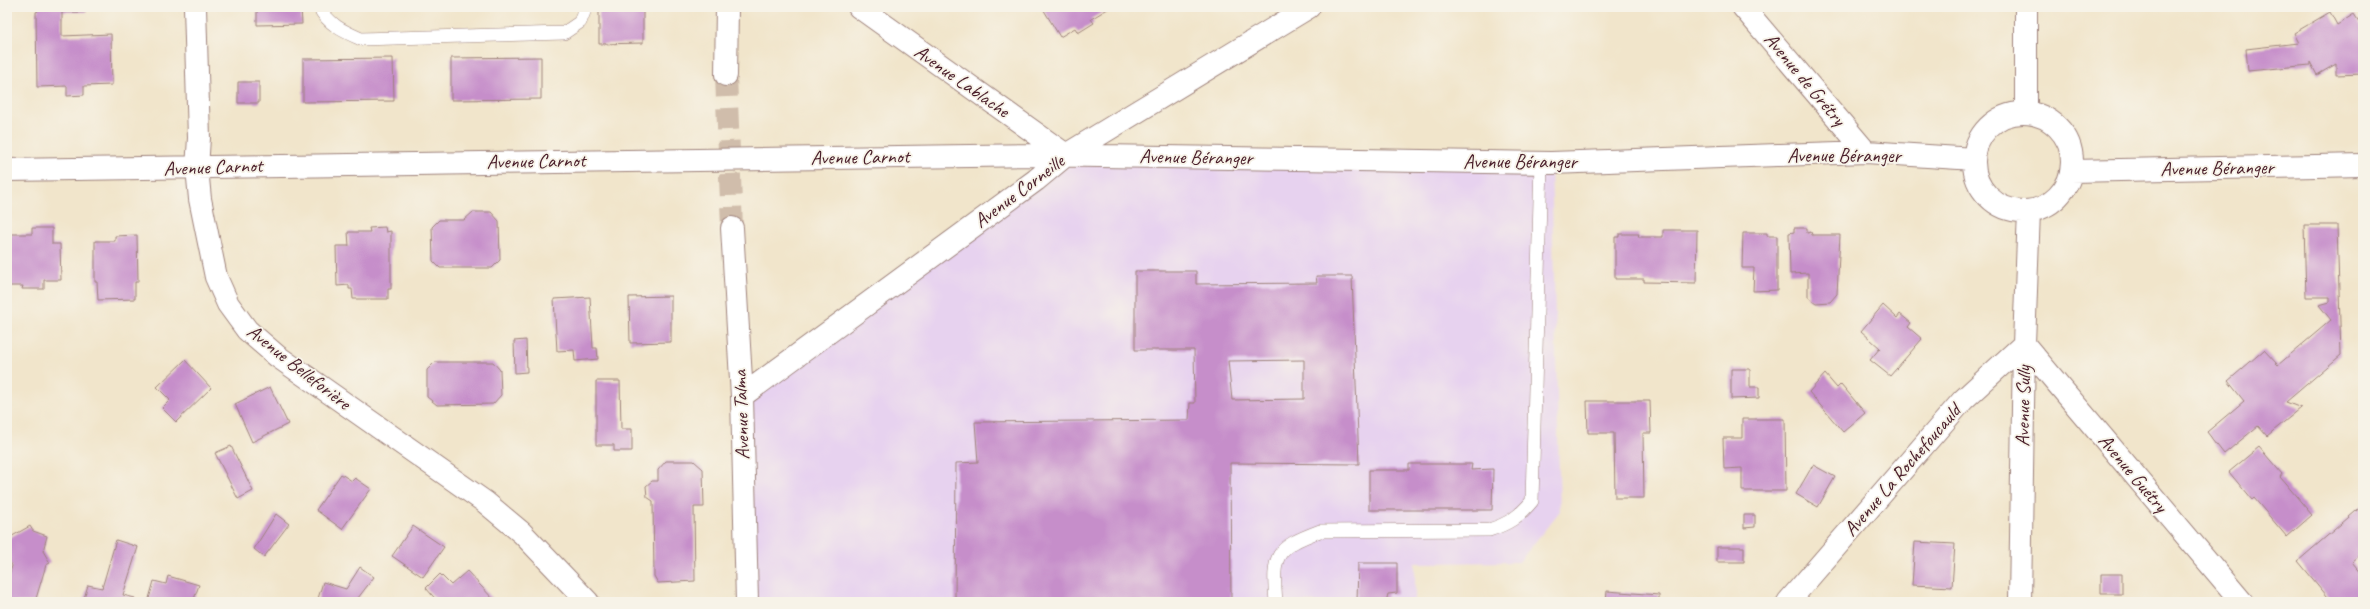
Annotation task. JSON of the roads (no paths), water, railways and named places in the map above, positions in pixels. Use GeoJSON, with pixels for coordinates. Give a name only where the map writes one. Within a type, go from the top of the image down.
{"type":"FeatureCollection","features":[{"type":"Feature","properties":{"kind":"street","name":"Avenue Belleforière"},"geometry":{"type":"LineString","coordinates":[[195,7],[199,138],[197,168],[200,198],[216,277],[228,304],[247,330],[277,356],[485,502],[522,533],[588,602]]}},
{"type":"Feature","properties":{"kind":"street"},"geometry":{"type":"LineString","coordinates":[[726,75],[727,7]]}},
{"type":"Feature","properties":{"kind":"street","name":"Avenue Lablache"},"geometry":{"type":"LineString","coordinates":[[859,7],[1066,155]]}},
{"type":"Feature","properties":{"kind":"street","name":"Avenue Corneille"},"geometry":{"type":"LineString","coordinates":[[742,396],[1036,180],[1066,155],[1309,7]]}},
{"type":"Feature","properties":{"kind":"street","name":"Avenue de Grétry"},"geometry":{"type":"LineString","coordinates":[[1743,7],[1866,152]]}},
{"type":"Feature","properties":{"kind":"street"},"geometry":{"type":"LineString","coordinates":[[2026,7],[2026,113]]}},
{"type":"Feature","properties":{"kind":"street"},"geometry":{"type":"LineString","coordinates":[[2026,113],[2043,117],[2060,130],[2066,139],[2071,155],[2071,171],[2066,186],[2056,198],[2044,206],[2029,211],[2015,210],[2001,206],[1989,198],[1975,173],[1974,159],[1977,144],[1985,130],[1997,120],[2011,114],[2026,113]]}},
{"type":"Feature","properties":{"kind":"street","name":"Avenue Béranger"},"geometry":{"type":"LineString","coordinates":[[1066,155],[1541,162],[1866,152],[1974,159]]}},
{"type":"Feature","properties":{"kind":"street","name":"Avenue Carnot"},"geometry":{"type":"LineString","coordinates":[[7,170],[197,168],[230,165],[1066,155]]}},
{"type":"Feature","properties":{"kind":"street","name":"Avenue Béranger"},"geometry":{"type":"LineString","coordinates":[[2071,171],[2363,165]]}},
{"type":"Feature","properties":{"kind":"street","name":"Avenue Sully"},"geometry":{"type":"LineString","coordinates":[[2020,602],[2024,344],[2029,211]]}},
{"type":"Feature","properties":{"kind":"street","name":"Avenue Talma"},"geometry":{"type":"LineString","coordinates":[[732,228],[742,396],[747,602]]}},
{"type":"Feature","properties":{"kind":"street","name":"Avenue La Rochefoucauld"},"geometry":{"type":"LineString","coordinates":[[1788,602],[1963,400],[2024,344]]}},
{"type":"Feature","properties":{"kind":"street","name":"Avenue Guétry"},"geometry":{"type":"LineString","coordinates":[[2024,344],[2242,602]]}},
{"type":"Feature","properties":{"kind":"lane"},"geometry":{"type":"LineString","coordinates":[[320,7],[326,19],[341,30],[361,39],[564,33],[580,22],[586,7]]}},
{"type":"Feature","properties":{"kind":"lane"},"geometry":{"type":"LineString","coordinates":[[1276,602],[1274,576],[1281,550],[1293,541],[1320,531],[1489,530],[1507,524],[1516,518],[1532,501],[1541,162]]}},
{"type":"Feature","properties":{"kind":"tunnel"},"geometry":{"type":"LineString","coordinates":[[726,75],[732,228]]}}]}
